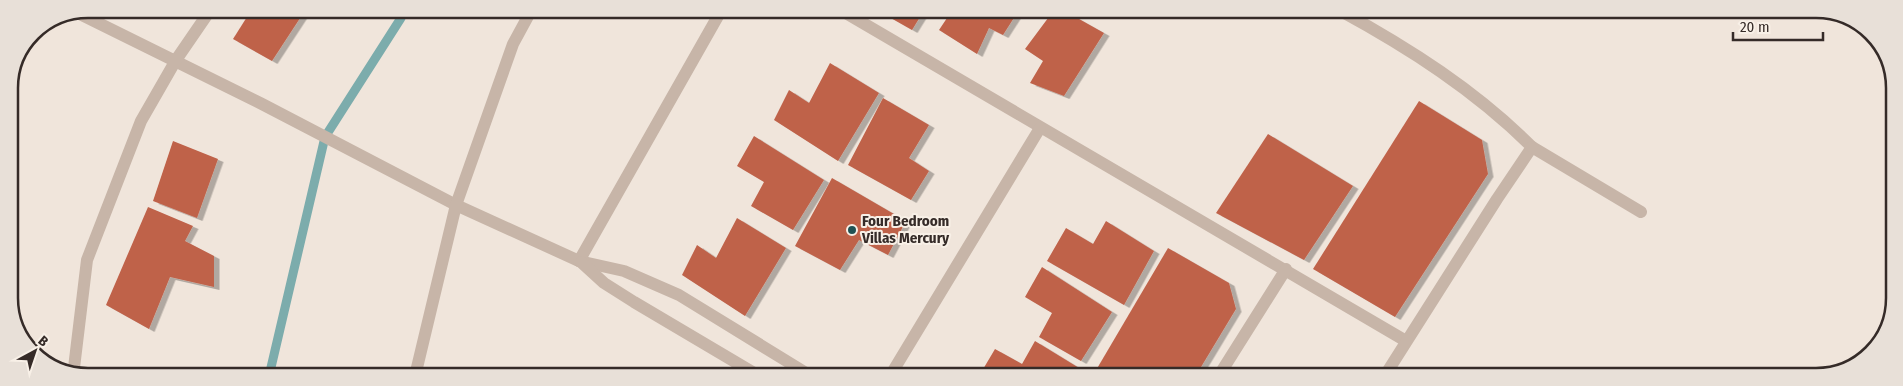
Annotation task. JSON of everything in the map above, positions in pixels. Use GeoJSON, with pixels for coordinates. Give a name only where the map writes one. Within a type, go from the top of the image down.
{"type":"FeatureCollection","features":[{"type":"Feature","properties":{"kind":"street"},"geometry":{"type":"LineString","coordinates":[[87,17],[176,60],[456,205],[580,261],[624,270],[680,295],[798,368]]}},
{"type":"Feature","properties":{"kind":"street"},"geometry":{"type":"LineString","coordinates":[[74,367],[87,260],[141,121],[176,60],[206,17]]}},
{"type":"Feature","properties":{"kind":"street"},"geometry":{"type":"LineString","coordinates":[[417,368],[456,205],[513,44],[528,17]]}},
{"type":"Feature","properties":{"kind":"street"},"geometry":{"type":"LineString","coordinates":[[580,261],[717,17]]}},
{"type":"Feature","properties":{"kind":"street"},"geometry":{"type":"LineString","coordinates":[[853,17],[1040,128],[1286,269],[1406,341]]}},
{"type":"Feature","properties":{"kind":"street"},"geometry":{"type":"LineString","coordinates":[[1352,17],[1441,70],[1507,122],[1532,147],[1641,212]]}},
{"type":"Feature","properties":{"kind":"street"},"geometry":{"type":"LineString","coordinates":[[895,368],[1040,128]]}},
{"type":"Feature","properties":{"kind":"street"},"geometry":{"type":"LineString","coordinates":[[1390,368],[1532,147]]}},
{"type":"Feature","properties":{"kind":"street"},"geometry":{"type":"LineString","coordinates":[[580,261],[604,283],[746,368]]}},
{"type":"Feature","properties":{"kind":"street"},"geometry":{"type":"LineString","coordinates":[[1224,368],[1286,269]]}},
{"type":"Feature","properties":{"kind":"building"},"geometry":{"type":"Polygon","coordinates":[[[247,17],[301,17],[272,61],[233,39],[247,17]]]}},
{"type":"Feature","properties":{"kind":"building"},"geometry":{"type":"Polygon","coordinates":[[[889,17],[920,17],[912,30],[889,17]]]}},
{"type":"Feature","properties":{"kind":"building"},"geometry":{"type":"Polygon","coordinates":[[[948,17],[1015,17],[1003,35],[989,28],[977,54],[939,30],[948,17]]]}},
{"type":"Feature","properties":{"kind":"building"},"geometry":{"type":"Polygon","coordinates":[[[1049,17],[1075,17],[1104,33],[1064,96],[1030,83],[1043,61],[1025,49],[1049,17]]]}},
{"type":"Feature","properties":{"kind":"building"},"geometry":{"type":"Polygon","coordinates":[[[830,63],[879,93],[838,161],[774,120],[789,90],[809,103],[830,63]]]}},
{"type":"Feature","properties":{"kind":"building","name":"Four Bedroom Villas Mercury"},"geometry":{"type":"Polygon","coordinates":[[[883,98],[929,125],[909,158],[929,171],[911,200],[848,165],[883,98]]]}},
{"type":"Feature","properties":{"kind":"building"},"geometry":{"type":"Polygon","coordinates":[[[1419,101],[1482,140],[1488,174],[1395,317],[1313,269],[1419,101]]]}},
{"type":"Feature","properties":{"kind":"building"},"geometry":{"type":"Polygon","coordinates":[[[1268,134],[1353,186],[1304,260],[1216,213],[1268,134]]]}},
{"type":"Feature","properties":{"kind":"building"},"geometry":{"type":"Polygon","coordinates":[[[754,136],[824,180],[793,230],[751,206],[764,182],[737,166],[754,136]]]}},
{"type":"Feature","properties":{"kind":"building"},"geometry":{"type":"Polygon","coordinates":[[[173,141],[218,159],[197,218],[153,201],[173,141]]]}},
{"type":"Feature","properties":{"kind":"building","name":"Four Bedroom Villas Mercury"},"geometry":{"type":"Polygon","coordinates":[[[832,178],[906,221],[888,255],[859,240],[840,270],[795,246],[832,178]]]}},
{"type":"Feature","properties":{"kind":"building"},"geometry":{"type":"Polygon","coordinates":[[[148,207],[193,226],[185,241],[214,256],[214,287],[170,277],[149,329],[106,305],[148,207]]]}},
{"type":"Feature","properties":{"kind":"building"},"geometry":{"type":"Polygon","coordinates":[[[737,218],[786,248],[745,316],[682,275],[697,245],[716,258],[737,218]]]}},
{"type":"Feature","properties":{"kind":"building"},"geometry":{"type":"Polygon","coordinates":[[[1106,221],[1154,251],[1124,305],[1047,261],[1066,228],[1093,244],[1106,221]]]}},
{"type":"Feature","properties":{"kind":"building"},"geometry":{"type":"Polygon","coordinates":[[[1168,248],[1229,283],[1236,309],[1200,368],[1097,368],[1168,248]]]}},
{"type":"Feature","properties":{"kind":"building"},"geometry":{"type":"Polygon","coordinates":[[[1042,267],[1112,312],[1081,361],[1039,337],[1052,313],[1025,297],[1042,267]]]}},
{"type":"Feature","properties":{"kind":"building"},"geometry":{"type":"Polygon","coordinates":[[[1035,341],[1079,368],[984,368],[995,349],[1022,364],[1035,341]]]}},
{"type":"Feature","properties":{"kind":"waterway"},"geometry":{"type":"LineString","coordinates":[[271,368],[325,137],[401,17]]}},
{"type":"Feature","properties":{"kind":"place","name":"Four Bedroom Villas Mercury"},"geometry":{"type":"Point","coordinates":[852,230]}}]}
